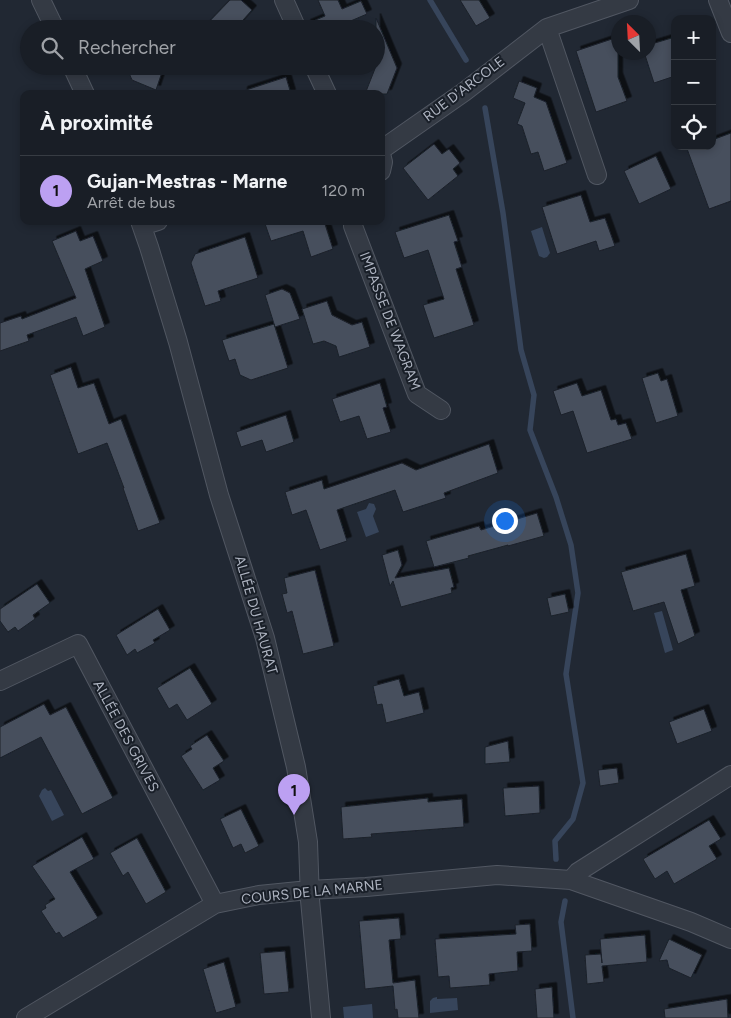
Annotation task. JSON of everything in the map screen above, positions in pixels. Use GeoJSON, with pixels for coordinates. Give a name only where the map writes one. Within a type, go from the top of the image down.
{"type":"FeatureCollection","features":[{"type":"Feature","properties":{"kind":"street"},"geometry":{"type":"LineString","coordinates":[[41,0],[51,20]]}},
{"type":"Feature","properties":{"kind":"street"},"geometry":{"type":"LineString","coordinates":[[284,0],[293,20]]}},
{"type":"Feature","properties":{"kind":"street","name":"RUE D'ARCOLE"},"geometry":{"type":"LineString","coordinates":[[385,147],[464,92],[547,28],[630,0]]}},
{"type":"Feature","properties":{"kind":"street"},"geometry":{"type":"LineString","coordinates":[[718,0],[731,33]]}},
{"type":"Feature","properties":{"kind":"street"},"geometry":{"type":"LineString","coordinates":[[547,28],[597,175]]}},
{"type":"Feature","properties":{"kind":"street"},"geometry":{"type":"LineString","coordinates":[[76,75],[83,90]]}},
{"type":"Feature","properties":{"kind":"street"},"geometry":{"type":"LineString","coordinates":[[318,75],[325,90]]}},
{"type":"Feature","properties":{"kind":"street","name":"ALLÉE DU HAURAT"},"geometry":{"type":"LineString","coordinates":[[148,225],[219,495],[265,638],[296,767],[308,842],[310,890],[321,1018]]}},
{"type":"Feature","properties":{"kind":"street","name":"IMPASSE DE WAGRAM"},"geometry":{"type":"LineString","coordinates":[[353,225],[417,394],[441,410]]}},
{"type":"Feature","properties":{"kind":"street","name":"ALLÉE DES GRIVES"},"geometry":{"type":"LineString","coordinates":[[0,681],[78,644],[215,904]]}},
{"type":"Feature","properties":{"kind":"street"},"geometry":{"type":"LineString","coordinates":[[571,880],[578,872],[731,775]]}},
{"type":"Feature","properties":{"kind":"street","name":"COURS DE LA MARNE"},"geometry":{"type":"LineString","coordinates":[[26,1018],[215,904],[259,895],[497,875],[571,880],[691,922],[731,939]]}},
{"type":"Feature","properties":{"kind":"water"},"geometry":{"type":"Polygon","coordinates":[[[542,227],[550,253],[544,258],[539,256],[531,231],[542,227]]]}},
{"type":"Feature","properties":{"kind":"water"},"geometry":{"type":"Polygon","coordinates":[[[369,503],[374,504],[376,509],[373,516],[379,532],[366,537],[357,512],[366,509],[369,503]]]}},
{"type":"Feature","properties":{"kind":"water"},"geometry":{"type":"Polygon","coordinates":[[[662,611],[673,650],[665,653],[654,613],[662,611]]]}},
{"type":"Feature","properties":{"kind":"water"},"geometry":{"type":"Polygon","coordinates":[[[45,788],[48,791],[51,790],[64,815],[52,821],[39,796],[45,788]]]}},
{"type":"Feature","properties":{"kind":"water"},"geometry":{"type":"Polygon","coordinates":[[[437,997],[437,999],[457,998],[458,1010],[430,1013],[430,1001],[437,997]]]}},
{"type":"Feature","properties":{"kind":"water"},"geometry":{"type":"Polygon","coordinates":[[[372,1004],[373,1018],[344,1018],[343,1007],[372,1004]]]}},
{"type":"Feature","properties":{"kind":"building"},"geometry":{"type":"Polygon","coordinates":[[[230,0],[241,0],[252,10],[243,20],[211,20],[230,0]]]}},
{"type":"Feature","properties":{"kind":"building"},"geometry":{"type":"Polygon","coordinates":[[[318,0],[338,0],[342,9],[361,1],[367,14],[353,20],[316,20],[325,16],[318,0]]]}},
{"type":"Feature","properties":{"kind":"building"},"geometry":{"type":"Polygon","coordinates":[[[460,0],[479,0],[490,18],[476,26],[460,0]]]}},
{"type":"Feature","properties":{"kind":"building"},"geometry":{"type":"Polygon","coordinates":[[[671,38],[671,77],[654,83],[647,60],[656,60],[656,43],[671,38]]]}},
{"type":"Feature","properties":{"kind":"building"},"geometry":{"type":"Polygon","coordinates":[[[385,39],[397,68],[387,94],[385,94],[385,90],[367,90],[372,75],[385,75],[385,39]]]}},
{"type":"Feature","properties":{"kind":"building"},"geometry":{"type":"Polygon","coordinates":[[[611,39],[611,60],[618,60],[618,77],[627,101],[596,112],[576,51],[611,39]]]}},
{"type":"Feature","properties":{"kind":"building"},"geometry":{"type":"Polygon","coordinates":[[[130,75],[161,75],[156,90],[132,80],[130,75]]]}},
{"type":"Feature","properties":{"kind":"building"},"geometry":{"type":"Polygon","coordinates":[[[286,77],[290,90],[246,90],[286,77]]]}},
{"type":"Feature","properties":{"kind":"building"},"geometry":{"type":"Polygon","coordinates":[[[519,81],[537,88],[534,97],[546,102],[567,163],[544,171],[538,152],[531,154],[522,126],[517,124],[525,103],[513,98],[519,81]]]}},
{"type":"Feature","properties":{"kind":"building"},"geometry":{"type":"Polygon","coordinates":[[[731,133],[731,201],[709,209],[687,150],[716,150],[716,139],[731,133]]]}},
{"type":"Feature","properties":{"kind":"building"},"geometry":{"type":"Polygon","coordinates":[[[434,144],[442,154],[449,149],[460,163],[453,169],[458,176],[428,200],[403,168],[434,144]]]}},
{"type":"Feature","properties":{"kind":"building"},"geometry":{"type":"Polygon","coordinates":[[[656,156],[671,189],[639,204],[624,171],[656,156]]]}},
{"type":"Feature","properties":{"kind":"building"},"geometry":{"type":"Polygon","coordinates":[[[581,195],[590,222],[605,218],[615,246],[599,251],[596,241],[557,254],[542,207],[581,195]]]}},
{"type":"Feature","properties":{"kind":"building"},"geometry":{"type":"Polygon","coordinates":[[[449,215],[458,241],[454,242],[462,267],[456,269],[474,325],[434,338],[423,305],[444,299],[428,250],[404,258],[395,232],[449,215]]]}},
{"type":"Feature","properties":{"kind":"building"},"geometry":{"type":"Polygon","coordinates":[[[265,225],[325,225],[333,249],[311,257],[303,231],[271,241],[265,225]]]}},
{"type":"Feature","properties":{"kind":"building"},"geometry":{"type":"Polygon","coordinates":[[[76,231],[80,241],[93,236],[103,261],[85,269],[105,327],[83,336],[76,317],[27,335],[29,341],[0,351],[0,323],[21,316],[22,319],[76,298],[52,241],[76,231]]]}},
{"type":"Feature","properties":{"kind":"building"},"geometry":{"type":"Polygon","coordinates":[[[245,237],[258,278],[218,291],[221,301],[205,306],[191,263],[195,254],[245,237]]]}},
{"type":"Feature","properties":{"kind":"building"},"geometry":{"type":"Polygon","coordinates":[[[282,289],[290,293],[300,319],[275,327],[265,295],[282,289]]]}},
{"type":"Feature","properties":{"kind":"building"},"geometry":{"type":"Polygon","coordinates":[[[327,301],[332,315],[352,325],[362,322],[370,347],[339,357],[336,346],[324,341],[313,344],[302,309],[327,301]]]}},
{"type":"Feature","properties":{"kind":"building"},"geometry":{"type":"Polygon","coordinates":[[[274,324],[288,368],[251,380],[240,375],[235,359],[229,361],[222,340],[274,324]]]}},
{"type":"Feature","properties":{"kind":"building"},"geometry":{"type":"Polygon","coordinates":[[[71,367],[78,388],[94,383],[109,424],[121,419],[160,523],[138,531],[107,443],[78,454],[50,375],[71,367]]]}},
{"type":"Feature","properties":{"kind":"building"},"geometry":{"type":"Polygon","coordinates":[[[658,373],[661,381],[667,379],[678,416],[656,423],[642,378],[658,373]]]}},
{"type":"Feature","properties":{"kind":"building"},"geometry":{"type":"Polygon","coordinates":[[[380,383],[387,407],[383,408],[391,432],[367,439],[359,416],[340,422],[332,399],[380,383]]]}},
{"type":"Feature","properties":{"kind":"building"},"geometry":{"type":"Polygon","coordinates":[[[577,383],[582,396],[601,390],[611,420],[616,419],[618,425],[626,423],[632,439],[587,453],[573,411],[561,415],[553,391],[577,383]]]}},
{"type":"Feature","properties":{"kind":"building"},"geometry":{"type":"Polygon","coordinates":[[[286,415],[294,442],[266,452],[262,440],[241,447],[236,432],[286,415]]]}},
{"type":"Feature","properties":{"kind":"building"},"geometry":{"type":"Polygon","coordinates":[[[489,444],[498,473],[444,493],[446,498],[403,512],[395,490],[337,510],[347,541],[320,550],[306,510],[292,515],[285,492],[322,480],[324,489],[402,463],[416,470],[489,444]]]}},
{"type":"Feature","properties":{"kind":"building"},"geometry":{"type":"Polygon","coordinates":[[[537,513],[544,536],[434,567],[426,541],[479,526],[481,530],[537,513]]]}},
{"type":"Feature","properties":{"kind":"building"},"geometry":{"type":"Polygon","coordinates":[[[398,550],[402,565],[395,578],[449,568],[454,587],[451,588],[452,593],[401,607],[393,581],[390,586],[382,555],[398,550]]]}},
{"type":"Feature","properties":{"kind":"building"},"geometry":{"type":"Polygon","coordinates":[[[686,554],[695,586],[681,590],[695,636],[678,644],[664,602],[633,611],[621,572],[686,554]]]}},
{"type":"Feature","properties":{"kind":"building"},"geometry":{"type":"Polygon","coordinates":[[[315,570],[334,646],[303,654],[292,611],[287,613],[282,594],[287,593],[284,578],[315,570]]]}},
{"type":"Feature","properties":{"kind":"building"},"geometry":{"type":"Polygon","coordinates":[[[37,584],[50,603],[33,615],[35,619],[18,631],[15,627],[8,632],[0,621],[0,609],[37,584]]]}},
{"type":"Feature","properties":{"kind":"building"},"geometry":{"type":"Polygon","coordinates":[[[565,594],[569,612],[551,616],[547,598],[565,594]]]}},
{"type":"Feature","properties":{"kind":"building"},"geometry":{"type":"Polygon","coordinates":[[[158,609],[170,630],[153,640],[155,643],[137,653],[135,649],[127,655],[116,635],[158,609]]]}},
{"type":"Feature","properties":{"kind":"building"},"geometry":{"type":"Polygon","coordinates":[[[190,668],[212,704],[187,720],[177,704],[169,709],[157,688],[190,668]]]}},
{"type":"Feature","properties":{"kind":"building"},"geometry":{"type":"Polygon","coordinates":[[[399,679],[404,696],[419,692],[424,713],[386,723],[382,704],[377,705],[373,686],[399,679]]]}},
{"type":"Feature","properties":{"kind":"building"},"geometry":{"type":"Polygon","coordinates":[[[44,704],[50,715],[66,707],[113,798],[82,814],[41,737],[0,758],[0,727],[44,704]]]}},
{"type":"Feature","properties":{"kind":"building"},"geometry":{"type":"Polygon","coordinates":[[[704,709],[712,731],[677,744],[669,722],[704,709]]]}},
{"type":"Feature","properties":{"kind":"building"},"geometry":{"type":"Polygon","coordinates":[[[207,735],[224,761],[213,768],[220,780],[203,790],[181,756],[192,749],[190,746],[207,735]]]}},
{"type":"Feature","properties":{"kind":"building"},"geometry":{"type":"Polygon","coordinates":[[[508,741],[510,762],[485,764],[485,747],[508,741]]]}},
{"type":"Feature","properties":{"kind":"building"},"geometry":{"type":"Polygon","coordinates":[[[617,768],[619,783],[600,786],[598,770],[617,768]]]}},
{"type":"Feature","properties":{"kind":"building"},"geometry":{"type":"Polygon","coordinates":[[[539,786],[540,813],[505,816],[503,788],[539,786]]]}},
{"type":"Feature","properties":{"kind":"building"},"geometry":{"type":"Polygon","coordinates":[[[428,798],[428,802],[462,799],[464,827],[371,834],[372,837],[343,839],[341,807],[428,798]]]}},
{"type":"Feature","properties":{"kind":"building"},"geometry":{"type":"Polygon","coordinates":[[[241,809],[259,846],[245,853],[241,844],[233,848],[220,819],[241,809]]]}},
{"type":"Feature","properties":{"kind":"building"},"geometry":{"type":"Polygon","coordinates":[[[709,820],[721,839],[709,846],[717,859],[674,884],[667,871],[655,879],[643,859],[709,820]]]}},
{"type":"Feature","properties":{"kind":"building"},"geometry":{"type":"Polygon","coordinates":[[[82,837],[94,859],[70,872],[98,918],[63,938],[59,932],[56,934],[41,911],[46,908],[45,905],[55,899],[32,866],[82,837]]]}},
{"type":"Feature","properties":{"kind":"building"},"geometry":{"type":"Polygon","coordinates":[[[137,838],[166,892],[146,904],[128,872],[123,876],[110,853],[137,838]]]}},
{"type":"Feature","properties":{"kind":"building"},"geometry":{"type":"Polygon","coordinates":[[[399,918],[401,939],[389,940],[393,983],[415,980],[419,1018],[398,1018],[397,1009],[395,1010],[393,986],[365,989],[359,921],[399,918]]]}},
{"type":"Feature","properties":{"kind":"building"},"geometry":{"type":"Polygon","coordinates":[[[530,924],[532,951],[517,952],[518,971],[489,974],[490,985],[450,988],[449,976],[438,977],[435,939],[516,934],[515,925],[530,924]]]}},
{"type":"Feature","properties":{"kind":"building"},"geometry":{"type":"Polygon","coordinates":[[[645,935],[647,962],[602,966],[604,982],[587,984],[585,955],[601,954],[602,963],[600,939],[645,935]]]}},
{"type":"Feature","properties":{"kind":"building"},"geometry":{"type":"Polygon","coordinates":[[[669,939],[702,955],[691,978],[669,968],[667,960],[659,961],[669,939]]]}},
{"type":"Feature","properties":{"kind":"building"},"geometry":{"type":"Polygon","coordinates":[[[285,951],[289,992],[264,994],[260,953],[285,951]]]}},
{"type":"Feature","properties":{"kind":"building"},"geometry":{"type":"Polygon","coordinates":[[[224,962],[236,1007],[216,1013],[203,969],[224,962]]]}},
{"type":"Feature","properties":{"kind":"building"},"geometry":{"type":"Polygon","coordinates":[[[552,987],[554,1018],[537,1018],[535,989],[552,987]]]}},
{"type":"Feature","properties":{"kind":"building"},"geometry":{"type":"Polygon","coordinates":[[[727,999],[728,1018],[665,1018],[664,1009],[727,999]]]}},
{"type":"Feature","properties":{"kind":"waterway"},"geometry":{"type":"LineString","coordinates":[[430,0],[466,60]]}},
{"type":"Feature","properties":{"kind":"waterway"},"geometry":{"type":"LineString","coordinates":[[485,108],[503,213],[521,350],[534,395],[530,430],[556,497],[571,545],[578,593],[566,674],[583,783],[573,819],[555,841],[556,859]]}},
{"type":"Feature","properties":{"kind":"waterway"},"geometry":{"type":"LineString","coordinates":[[565,901],[561,922],[573,1018]]}},
{"type":"Feature","properties":{"kind":"place","name":"Gujan-Mestras - Marne"},"geometry":{"type":"Point","coordinates":[294,815]}}]}
